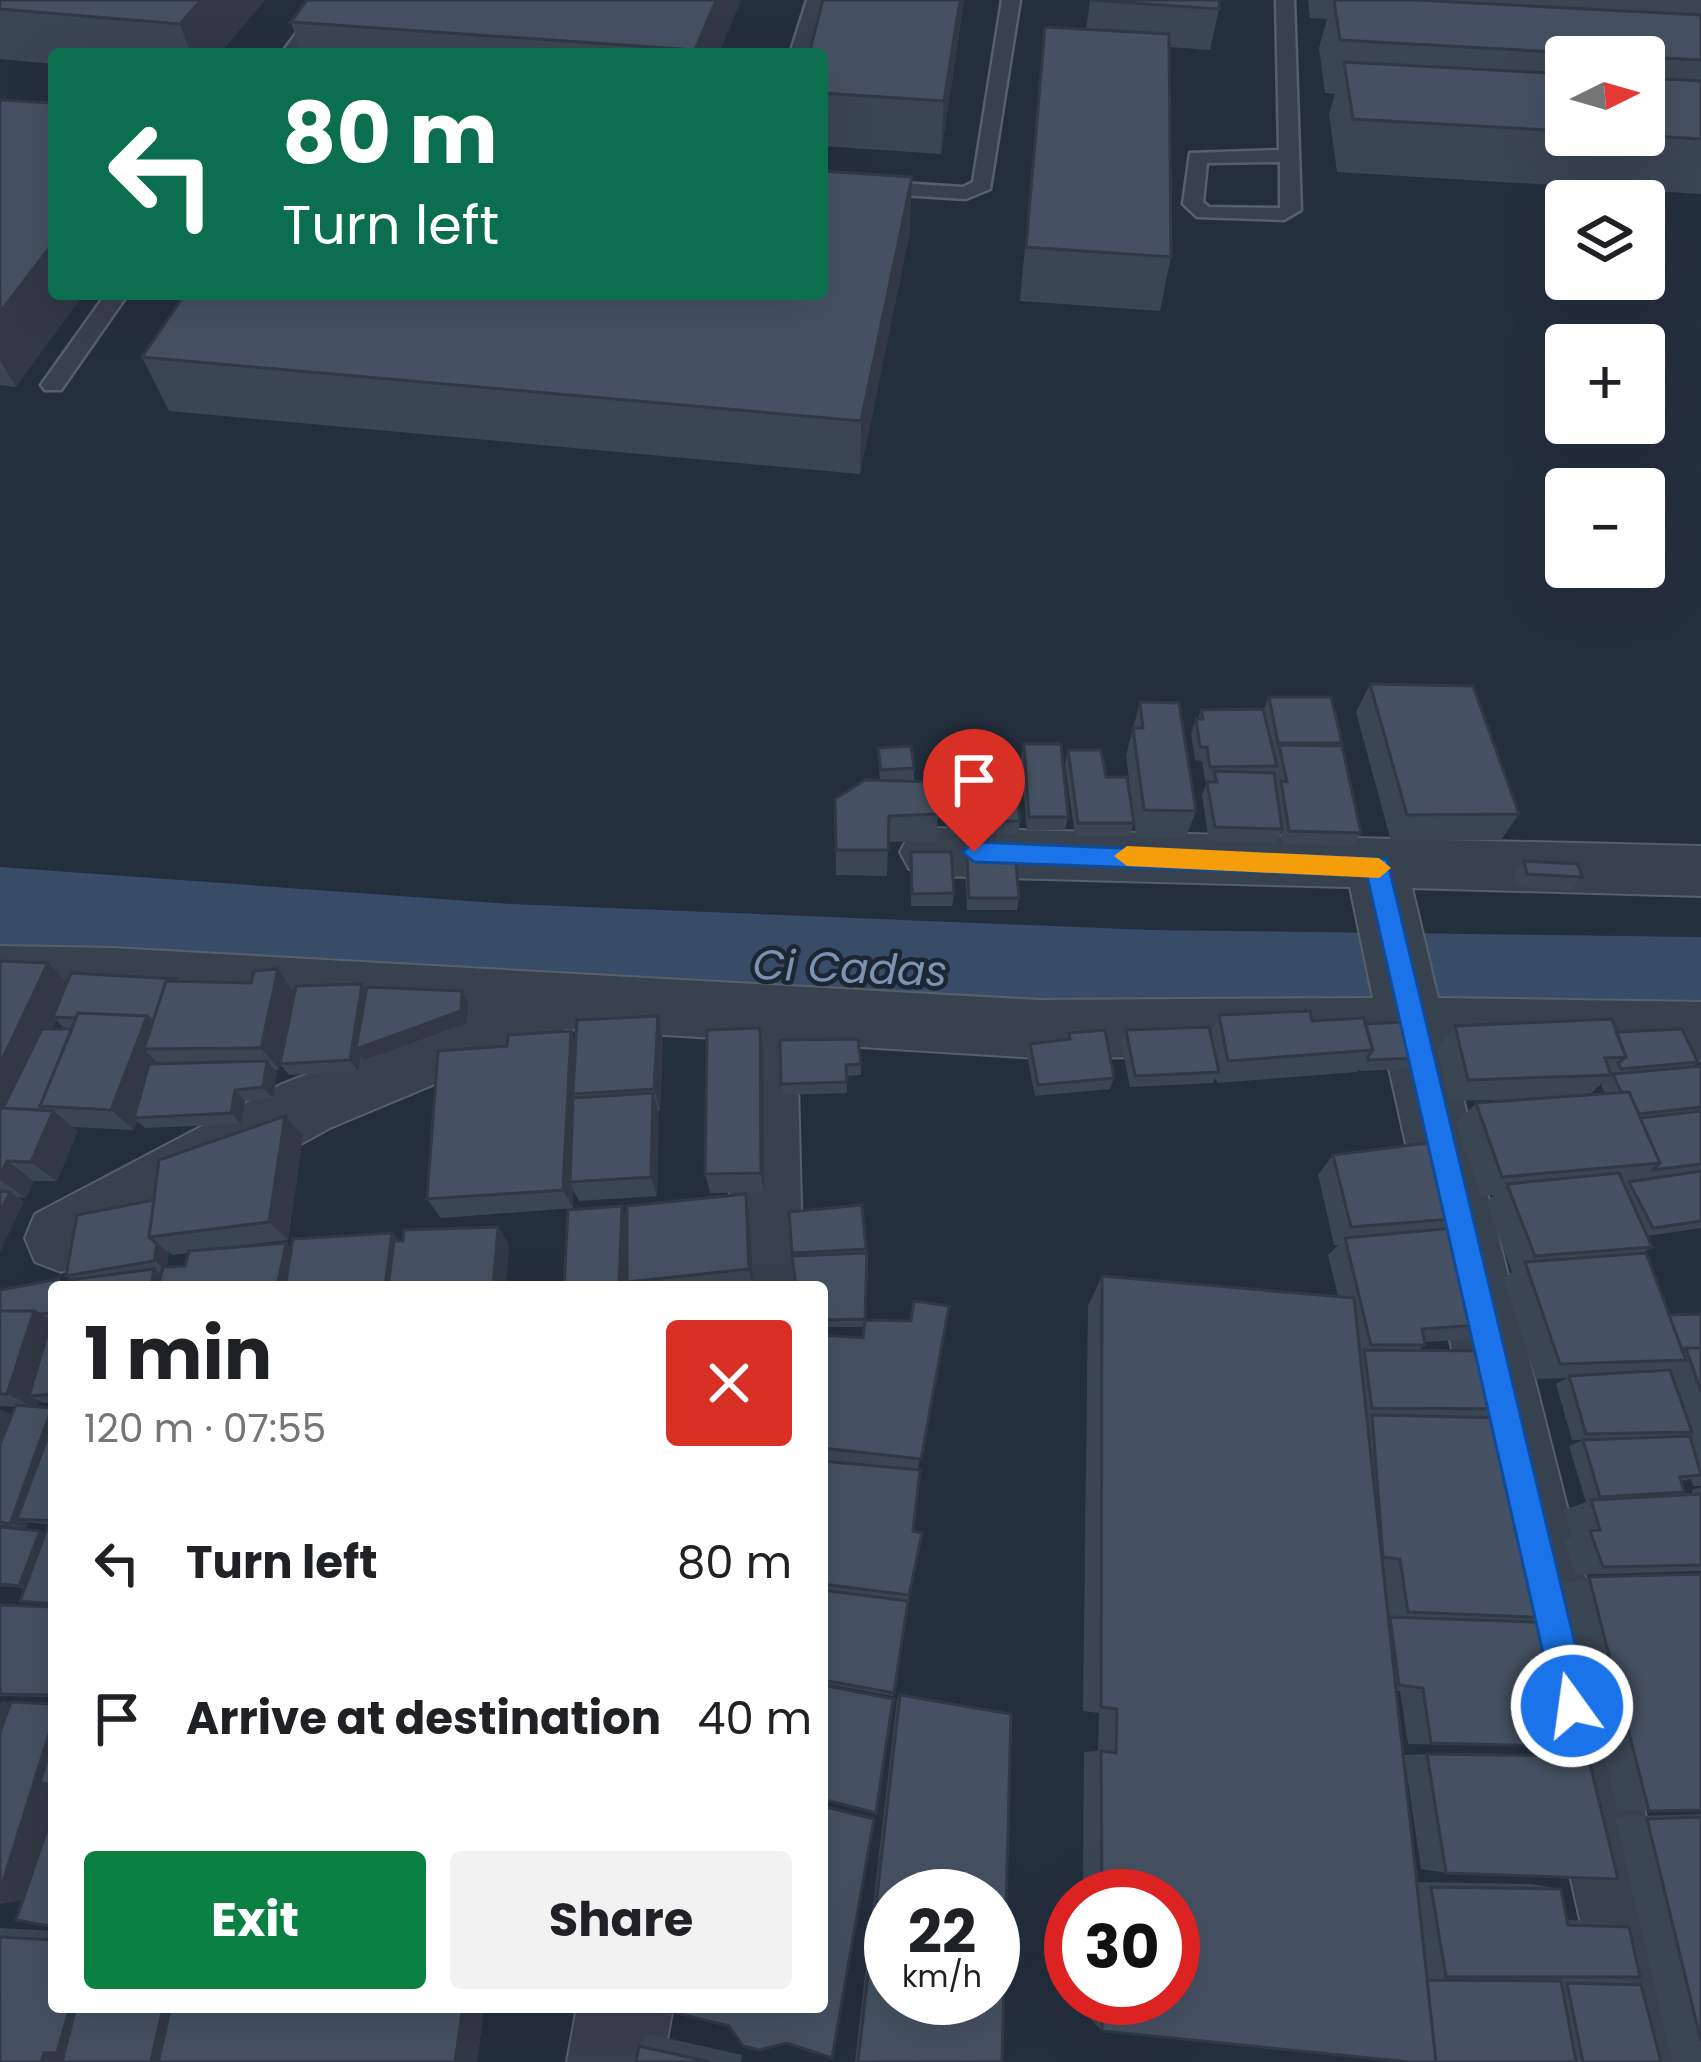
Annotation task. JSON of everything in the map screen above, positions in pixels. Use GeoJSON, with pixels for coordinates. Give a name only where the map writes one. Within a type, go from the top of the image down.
{"type":"FeatureCollection","features":[{"type":"Feature","properties":{"kind":"street"},"geometry":{"type":"LineString","coordinates":[[930,852],[1382,890],[1701,871]]}},
{"type":"Feature","properties":{"kind":"street"},"geometry":{"type":"LineString","coordinates":[[1382,890],[1660,2062]]}},
{"type":"Feature","properties":{"kind":"street"},"geometry":{"type":"LineString","coordinates":[[0,973],[112,975],[1037,1029],[1407,1006],[1696,1044]]}},
{"type":"Feature","properties":{"kind":"street"},"geometry":{"type":"LineString","coordinates":[[61,1238],[305,1106],[558,1003]]}},
{"type":"Feature","properties":{"kind":"street"},"geometry":{"type":"LineString","coordinates":[[764,1015],[770,1242],[767,1281]]}},
{"type":"Feature","properties":{"kind":"street"},"geometry":{"type":"LineString","coordinates":[[615,2062],[624,2013]]}},
{"type":"Feature","properties":{"kind":"lane"},"geometry":{"type":"LineString","coordinates":[[294,48],[330,0]]}},
{"type":"Feature","properties":{"kind":"lane"},"geometry":{"type":"LineString","coordinates":[[802,48],[816,0]]}},
{"type":"Feature","properties":{"kind":"lane"},"geometry":{"type":"LineString","coordinates":[[828,184],[966,193],[983,184],[1011,0]]}},
{"type":"Feature","properties":{"kind":"lane"},"geometry":{"type":"LineString","coordinates":[[1285,0],[1291,156],[1289,213],[1204,212],[1193,204],[1197,157],[1291,156]]}},
{"type":"Feature","properties":{"kind":"lane"},"geometry":{"type":"LineString","coordinates":[[53,385],[113,300]]}},
{"type":"Feature","properties":{"kind":"building"},"geometry":{"type":"Polygon","coordinates":[[[0,0],[201,0],[180,24],[0,9],[0,0]]]}},
{"type":"Feature","properties":{"kind":"building"},"geometry":{"type":"Polygon","coordinates":[[[307,0],[716,0],[696,48],[291,22],[307,0]]]}},
{"type":"Feature","properties":{"kind":"building"},"geometry":{"type":"Polygon","coordinates":[[[823,0],[960,0],[944,101],[828,93],[828,48],[811,48],[823,0]]]}},
{"type":"Feature","properties":{"kind":"building"},"geometry":{"type":"Polygon","coordinates":[[[1091,0],[1219,0],[1219,9],[1091,0]]]}},
{"type":"Feature","properties":{"kind":"building"},"geometry":{"type":"Polygon","coordinates":[[[1334,0],[1701,15],[1701,60],[1665,58],[1665,36],[1545,36],[1545,51],[1340,40],[1334,0]]]}},
{"type":"Feature","properties":{"kind":"building"},"geometry":{"type":"Polygon","coordinates":[[[1045,27],[1169,34],[1171,257],[1026,247],[1045,27]]]}},
{"type":"Feature","properties":{"kind":"building"},"geometry":{"type":"Polygon","coordinates":[[[1344,62],[1545,73],[1545,130],[1353,119],[1344,62]]]}},
{"type":"Feature","properties":{"kind":"building"},"geometry":{"type":"Polygon","coordinates":[[[1665,79],[1701,81],[1701,139],[1665,137],[1665,79]]]}},
{"type":"Feature","properties":{"kind":"building"},"geometry":{"type":"Polygon","coordinates":[[[0,100],[48,103],[48,250],[0,312],[0,100]]]}},
{"type":"Feature","properties":{"kind":"building"},"geometry":{"type":"Polygon","coordinates":[[[828,171],[912,177],[861,421],[142,357],[181,300],[828,300],[828,171]]]}},
{"type":"Feature","properties":{"kind":"building"},"geometry":{"type":"Polygon","coordinates":[[[1370,684],[1473,686],[1519,814],[1407,815],[1370,684]]]}},
{"type":"Feature","properties":{"kind":"building"},"geometry":{"type":"Polygon","coordinates":[[[1269,697],[1331,697],[1342,743],[1278,743],[1269,697]]]}},
{"type":"Feature","properties":{"kind":"building"},"geometry":{"type":"Polygon","coordinates":[[[1140,702],[1179,703],[1196,811],[1144,810],[1133,728],[1143,728],[1140,702]]]}},
{"type":"Feature","properties":{"kind":"building"},"geometry":{"type":"Polygon","coordinates":[[[1263,709],[1277,766],[1210,767],[1207,747],[1200,747],[1196,719],[1203,719],[1201,710],[1263,709]]]}},
{"type":"Feature","properties":{"kind":"building"},"geometry":{"type":"Polygon","coordinates":[[[1024,744],[1061,744],[1068,817],[1029,817],[1024,744]]]}},
{"type":"Feature","properties":{"kind":"building"},"geometry":{"type":"Polygon","coordinates":[[[1279,745],[1342,746],[1361,833],[1289,831],[1281,781],[1287,782],[1279,745]]]}},
{"type":"Feature","properties":{"kind":"building"},"geometry":{"type":"Polygon","coordinates":[[[911,746],[914,768],[881,770],[878,748],[911,746]]]}},
{"type":"Feature","properties":{"kind":"building"},"geometry":{"type":"Polygon","coordinates":[[[1068,750],[1101,750],[1106,777],[1127,777],[1134,823],[1078,823],[1068,750]]]}},
{"type":"Feature","properties":{"kind":"building"},"geometry":{"type":"Polygon","coordinates":[[[1013,761],[1020,821],[949,823],[943,764],[1013,761]]]}},
{"type":"Feature","properties":{"kind":"building"},"geometry":{"type":"Polygon","coordinates":[[[1214,771],[1274,773],[1282,829],[1215,827],[1207,782],[1217,782],[1214,771]]]}},
{"type":"Feature","properties":{"kind":"building"},"geometry":{"type":"Polygon","coordinates":[[[865,780],[936,782],[938,814],[889,816],[888,850],[836,850],[835,799],[865,780]]]}},
{"type":"Feature","properties":{"kind":"building"},"geometry":{"type":"Polygon","coordinates":[[[1015,851],[1019,898],[969,898],[967,852],[1015,851]]]}},
{"type":"Feature","properties":{"kind":"building"},"geometry":{"type":"Polygon","coordinates":[[[911,852],[951,852],[954,893],[912,894],[911,852]]]}},
{"type":"Feature","properties":{"kind":"building"},"geometry":{"type":"Polygon","coordinates":[[[1524,861],[1578,864],[1582,877],[1527,874],[1524,861]]]}},
{"type":"Feature","properties":{"kind":"building"},"geometry":{"type":"Polygon","coordinates":[[[0,961],[48,963],[0,1064],[0,961]]]}},
{"type":"Feature","properties":{"kind":"building"},"geometry":{"type":"Polygon","coordinates":[[[278,969],[261,1048],[144,1049],[166,981],[251,983],[254,971],[278,969]]]}},
{"type":"Feature","properties":{"kind":"building"},"geometry":{"type":"Polygon","coordinates":[[[71,973],[176,979],[166,981],[153,1021],[147,1016],[78,1013],[76,1018],[53,1017],[71,973]]]}},
{"type":"Feature","properties":{"kind":"building"},"geometry":{"type":"Polygon","coordinates":[[[362,984],[350,1060],[280,1064],[296,986],[362,984]]]}},
{"type":"Feature","properties":{"kind":"building"},"geometry":{"type":"Polygon","coordinates":[[[367,987],[462,991],[461,1011],[356,1049],[367,987]]]}},
{"type":"Feature","properties":{"kind":"building"},"geometry":{"type":"Polygon","coordinates":[[[1310,1011],[1312,1021],[1364,1018],[1373,1050],[1228,1061],[1219,1015],[1310,1011]]]}},
{"type":"Feature","properties":{"kind":"building"},"geometry":{"type":"Polygon","coordinates":[[[78,1013],[147,1016],[111,1110],[40,1106],[78,1013]]]}},
{"type":"Feature","properties":{"kind":"building"},"geometry":{"type":"Polygon","coordinates":[[[658,1016],[654,1089],[573,1094],[577,1020],[658,1016]]]}},
{"type":"Feature","properties":{"kind":"building"},"geometry":{"type":"Polygon","coordinates":[[[1612,1019],[1626,1057],[1605,1058],[1611,1075],[1468,1080],[1455,1026],[1612,1019]]]}},
{"type":"Feature","properties":{"kind":"building"},"geometry":{"type":"Polygon","coordinates":[[[1404,1022],[1415,1058],[1368,1060],[1373,1050],[1365,1024],[1404,1022]]]}},
{"type":"Feature","properties":{"kind":"building"},"geometry":{"type":"Polygon","coordinates":[[[1209,1027],[1219,1072],[1135,1076],[1126,1030],[1209,1027]]]}},
{"type":"Feature","properties":{"kind":"building"},"geometry":{"type":"Polygon","coordinates":[[[760,1028],[761,1173],[705,1174],[707,1030],[760,1028]]]}},
{"type":"Feature","properties":{"kind":"building"},"geometry":{"type":"Polygon","coordinates":[[[42,1029],[72,1029],[40,1106],[45,1110],[3,1108],[42,1029]]]}},
{"type":"Feature","properties":{"kind":"building"},"geometry":{"type":"Polygon","coordinates":[[[1682,1029],[1698,1062],[1621,1069],[1618,1063],[1626,1057],[1616,1032],[1682,1029]]]}},
{"type":"Feature","properties":{"kind":"building"},"geometry":{"type":"Polygon","coordinates":[[[1105,1030],[1114,1078],[1038,1085],[1030,1044],[1070,1039],[1069,1033],[1105,1030]]]}},
{"type":"Feature","properties":{"kind":"building"},"geometry":{"type":"Polygon","coordinates":[[[571,1031],[563,1190],[427,1199],[438,1051],[507,1046],[508,1035],[571,1031]]]}},
{"type":"Feature","properties":{"kind":"building"},"geometry":{"type":"Polygon","coordinates":[[[858,1039],[861,1064],[846,1065],[847,1082],[781,1084],[780,1040],[858,1039]]]}},
{"type":"Feature","properties":{"kind":"building"},"geometry":{"type":"Polygon","coordinates":[[[267,1061],[263,1087],[235,1090],[231,1113],[134,1118],[149,1064],[267,1061]]]}},
{"type":"Feature","properties":{"kind":"building"},"geometry":{"type":"Polygon","coordinates":[[[1701,1066],[1701,1107],[1639,1114],[1629,1092],[1621,1092],[1613,1074],[1701,1066]]]}},
{"type":"Feature","properties":{"kind":"building"},"geometry":{"type":"Polygon","coordinates":[[[1629,1092],[1660,1163],[1502,1177],[1476,1103],[1629,1092]]]}},
{"type":"Feature","properties":{"kind":"building"},"geometry":{"type":"Polygon","coordinates":[[[653,1093],[651,1177],[570,1182],[573,1098],[653,1093]]]}},
{"type":"Feature","properties":{"kind":"building"},"geometry":{"type":"Polygon","coordinates":[[[0,1108],[53,1111],[31,1162],[7,1161],[0,1177],[0,1108]]]}},
{"type":"Feature","properties":{"kind":"building"},"geometry":{"type":"Polygon","coordinates":[[[1701,1111],[1701,1164],[1653,1170],[1660,1163],[1640,1118],[1701,1111]]]}},
{"type":"Feature","properties":{"kind":"building"},"geometry":{"type":"Polygon","coordinates":[[[285,1116],[269,1222],[149,1237],[159,1160],[285,1116]]]}},
{"type":"Feature","properties":{"kind":"building"},"geometry":{"type":"Polygon","coordinates":[[[1443,1141],[1466,1218],[1351,1227],[1333,1155],[1443,1141]]]}},
{"type":"Feature","properties":{"kind":"building"},"geometry":{"type":"Polygon","coordinates":[[[1701,1171],[1701,1221],[1653,1228],[1629,1182],[1701,1171]]]}},
{"type":"Feature","properties":{"kind":"building"},"geometry":{"type":"Polygon","coordinates":[[[1619,1173],[1652,1247],[1535,1256],[1507,1184],[1619,1173]]]}},
{"type":"Feature","properties":{"kind":"building"},"geometry":{"type":"Polygon","coordinates":[[[0,1191],[10,1192],[0,1212],[0,1191]]]}},
{"type":"Feature","properties":{"kind":"building"},"geometry":{"type":"Polygon","coordinates":[[[746,1194],[749,1269],[627,1281],[627,1206],[746,1194]]]}},
{"type":"Feature","properties":{"kind":"building"},"geometry":{"type":"Polygon","coordinates":[[[154,1200],[149,1237],[157,1244],[154,1261],[66,1276],[77,1215],[154,1200]]]}},
{"type":"Feature","properties":{"kind":"building"},"geometry":{"type":"Polygon","coordinates":[[[862,1205],[866,1249],[792,1253],[789,1212],[862,1205]]]}},
{"type":"Feature","properties":{"kind":"building"},"geometry":{"type":"Polygon","coordinates":[[[622,1206],[619,1281],[564,1281],[568,1210],[622,1206]]]}},
{"type":"Feature","properties":{"kind":"building"},"geometry":{"type":"Polygon","coordinates":[[[498,1227],[494,1281],[389,1281],[394,1241],[403,1241],[404,1230],[498,1227]]]}},
{"type":"Feature","properties":{"kind":"building"},"geometry":{"type":"Polygon","coordinates":[[[1464,1227],[1491,1324],[1422,1329],[1425,1345],[1371,1345],[1345,1238],[1464,1227]]]}},
{"type":"Feature","properties":{"kind":"building"},"geometry":{"type":"Polygon","coordinates":[[[392,1233],[386,1281],[286,1281],[293,1239],[392,1233]]]}},
{"type":"Feature","properties":{"kind":"building"},"geometry":{"type":"Polygon","coordinates":[[[286,1243],[278,1281],[160,1281],[163,1267],[185,1266],[189,1251],[286,1243]]]}},
{"type":"Feature","properties":{"kind":"building"},"geometry":{"type":"Polygon","coordinates":[[[867,1253],[865,1319],[828,1320],[828,1281],[795,1281],[792,1256],[867,1253]]]}},
{"type":"Feature","properties":{"kind":"building"},"geometry":{"type":"Polygon","coordinates":[[[1646,1253],[1686,1360],[1560,1364],[1525,1262],[1646,1253]]]}},
{"type":"Feature","properties":{"kind":"building"},"geometry":{"type":"Polygon","coordinates":[[[154,1269],[152,1281],[69,1280],[154,1269]]]}},
{"type":"Feature","properties":{"kind":"building"},"geometry":{"type":"Polygon","coordinates":[[[1102,1276],[1354,1298],[1436,2062],[1102,2031],[1102,2025],[1200,2025],[1200,1869],[1102,1869],[1101,1751],[1116,1753],[1117,1709],[1101,1707],[1102,1276]]]}},
{"type":"Feature","properties":{"kind":"building"},"geometry":{"type":"Polygon","coordinates":[[[48,1281],[48,1313],[0,1311],[0,1290],[48,1281]]]}},
{"type":"Feature","properties":{"kind":"building"},"geometry":{"type":"Polygon","coordinates":[[[914,1301],[949,1306],[921,1459],[828,1449],[828,1335],[863,1338],[865,1320],[911,1321],[914,1301]]]}},
{"type":"Feature","properties":{"kind":"building"},"geometry":{"type":"Polygon","coordinates":[[[0,1311],[34,1311],[7,1394],[0,1394],[0,1311]]]}},
{"type":"Feature","properties":{"kind":"building"},"geometry":{"type":"Polygon","coordinates":[[[1701,1314],[1701,1348],[1682,1350],[1669,1315],[1701,1314]]]}},
{"type":"Feature","properties":{"kind":"building"},"geometry":{"type":"Polygon","coordinates":[[[47,1335],[48,1394],[29,1396],[47,1335]]]}},
{"type":"Feature","properties":{"kind":"building"},"geometry":{"type":"Polygon","coordinates":[[[1686,1348],[1701,1348],[1701,1392],[1686,1348]]]}},
{"type":"Feature","properties":{"kind":"building"},"geometry":{"type":"Polygon","coordinates":[[[1364,1350],[1497,1351],[1510,1409],[1372,1408],[1364,1350]]]}},
{"type":"Feature","properties":{"kind":"building"},"geometry":{"type":"Polygon","coordinates":[[[1670,1370],[1692,1432],[1586,1434],[1569,1376],[1670,1370]]]}},
{"type":"Feature","properties":{"kind":"building"},"geometry":{"type":"Polygon","coordinates":[[[16,1405],[48,1408],[10,1524],[0,1522],[0,1444],[16,1405]]]}},
{"type":"Feature","properties":{"kind":"building"},"geometry":{"type":"Polygon","coordinates":[[[1372,1415],[1502,1418],[1525,1553],[1543,1553],[1555,1618],[1408,1612],[1400,1559],[1383,1557],[1372,1415]]]}},
{"type":"Feature","properties":{"kind":"building"},"geometry":{"type":"Polygon","coordinates":[[[48,1436],[48,1521],[17,1519],[48,1436]]]}},
{"type":"Feature","properties":{"kind":"building"},"geometry":{"type":"Polygon","coordinates":[[[1690,1436],[1701,1475],[1680,1477],[1684,1492],[1600,1497],[1583,1440],[1690,1436]]]}},
{"type":"Feature","properties":{"kind":"building"},"geometry":{"type":"Polygon","coordinates":[[[828,1462],[920,1470],[913,1531],[922,1533],[909,1595],[828,1585],[828,1462]]]}},
{"type":"Feature","properties":{"kind":"building"},"geometry":{"type":"Polygon","coordinates":[[[1701,1494],[1701,1565],[1603,1567],[1590,1531],[1600,1530],[1591,1500],[1701,1494]]]}},
{"type":"Feature","properties":{"kind":"building"},"geometry":{"type":"Polygon","coordinates":[[[48,1526],[48,1603],[20,1601],[48,1526]]]}},
{"type":"Feature","properties":{"kind":"building"},"geometry":{"type":"Polygon","coordinates":[[[0,1527],[40,1531],[19,1586],[0,1584],[0,1527]]]}},
{"type":"Feature","properties":{"kind":"building"},"geometry":{"type":"Polygon","coordinates":[[[1701,1574],[1701,1810],[1649,1811],[1589,1577],[1701,1574]]]}},
{"type":"Feature","properties":{"kind":"building"},"geometry":{"type":"Polygon","coordinates":[[[828,1591],[908,1601],[894,1693],[828,1681],[828,1591]]]}},
{"type":"Feature","properties":{"kind":"building"},"geometry":{"type":"Polygon","coordinates":[[[0,1605],[48,1607],[48,1695],[0,1694],[0,1605]]]}},
{"type":"Feature","properties":{"kind":"building"},"geometry":{"type":"Polygon","coordinates":[[[1390,1617],[1558,1623],[1585,1747],[1431,1743],[1423,1688],[1399,1685],[1390,1617]]]}},
{"type":"Feature","properties":{"kind":"building"},"geometry":{"type":"Polygon","coordinates":[[[828,1686],[893,1699],[876,1813],[828,1801],[828,1686]]]}},
{"type":"Feature","properties":{"kind":"building"},"geometry":{"type":"Polygon","coordinates":[[[900,1695],[1011,1714],[1007,1869],[880,1869],[900,1695]]]}},
{"type":"Feature","properties":{"kind":"building"},"geometry":{"type":"Polygon","coordinates":[[[11,1702],[48,1704],[48,1737],[0,1891],[0,1732],[11,1702]]]}},
{"type":"Feature","properties":{"kind":"building"},"geometry":{"type":"Polygon","coordinates":[[[1427,1754],[1588,1756],[1618,1879],[1446,1873],[1427,1754]]]}},
{"type":"Feature","properties":{"kind":"building"},"geometry":{"type":"Polygon","coordinates":[[[48,1757],[48,1784],[40,1783],[48,1757]]]}},
{"type":"Feature","properties":{"kind":"building"},"geometry":{"type":"Polygon","coordinates":[[[828,1808],[874,1819],[832,2058],[787,2043],[759,2050],[743,2046],[729,2026],[676,2013],[828,2013],[828,1808]]]}},
{"type":"Feature","properties":{"kind":"building"},"geometry":{"type":"Polygon","coordinates":[[[1701,1817],[1701,2041],[1647,1819],[1701,1817]]]}},
{"type":"Feature","properties":{"kind":"building"},"geometry":{"type":"Polygon","coordinates":[[[48,1827],[48,1926],[16,1920],[48,1827]]]}},
{"type":"Feature","properties":{"kind":"building"},"geometry":{"type":"Polygon","coordinates":[[[1431,1887],[1561,1889],[1568,1925],[1629,1927],[1640,1977],[1446,1977],[1431,1887]]]}},
{"type":"Feature","properties":{"kind":"building"},"geometry":{"type":"Polygon","coordinates":[[[0,1937],[48,1940],[48,2013],[68,2013],[57,2053],[44,2053],[41,2062],[0,2062],[0,1937]]]}},
{"type":"Feature","properties":{"kind":"building"},"geometry":{"type":"Polygon","coordinates":[[[1427,1980],[1561,1981],[1576,2062],[1436,2062],[1427,1980]]]}},
{"type":"Feature","properties":{"kind":"building"},"geometry":{"type":"Polygon","coordinates":[[[1567,1983],[1641,1985],[1661,2062],[1583,2062],[1567,1983]]]}},
{"type":"Feature","properties":{"kind":"building"},"geometry":{"type":"Polygon","coordinates":[[[864,2010],[864,2025],[1003,2025],[1002,2062],[858,2062],[864,2010]]]}},
{"type":"Feature","properties":{"kind":"building"},"geometry":{"type":"Polygon","coordinates":[[[74,2013],[162,2013],[151,2062],[62,2062],[74,2013]]]}},
{"type":"Feature","properties":{"kind":"building"},"geometry":{"type":"Polygon","coordinates":[[[170,2013],[462,2013],[455,2062],[158,2062],[170,2013]]]}},
{"type":"Feature","properties":{"kind":"building"},"geometry":{"type":"Polygon","coordinates":[[[639,2046],[710,2062],[636,2062],[639,2046]]]}},
{"type":"Feature","properties":{"kind":"waterway","name":"Ci Cadas"},"geometry":{"type":"LineString","coordinates":[[0,915],[511,954],[1149,981],[1701,988]]}},
{"type":"Feature","properties":{"kind":"slow traffic"},"geometry":{"type":"LineString","coordinates":[[1127,856],[1379,868]]}},
{"type":"Feature","properties":{"kind":"route"},"geometry":{"type":"LineString","coordinates":[[974,852],[1378,866],[1385,913],[1572,1706]]}}]}
